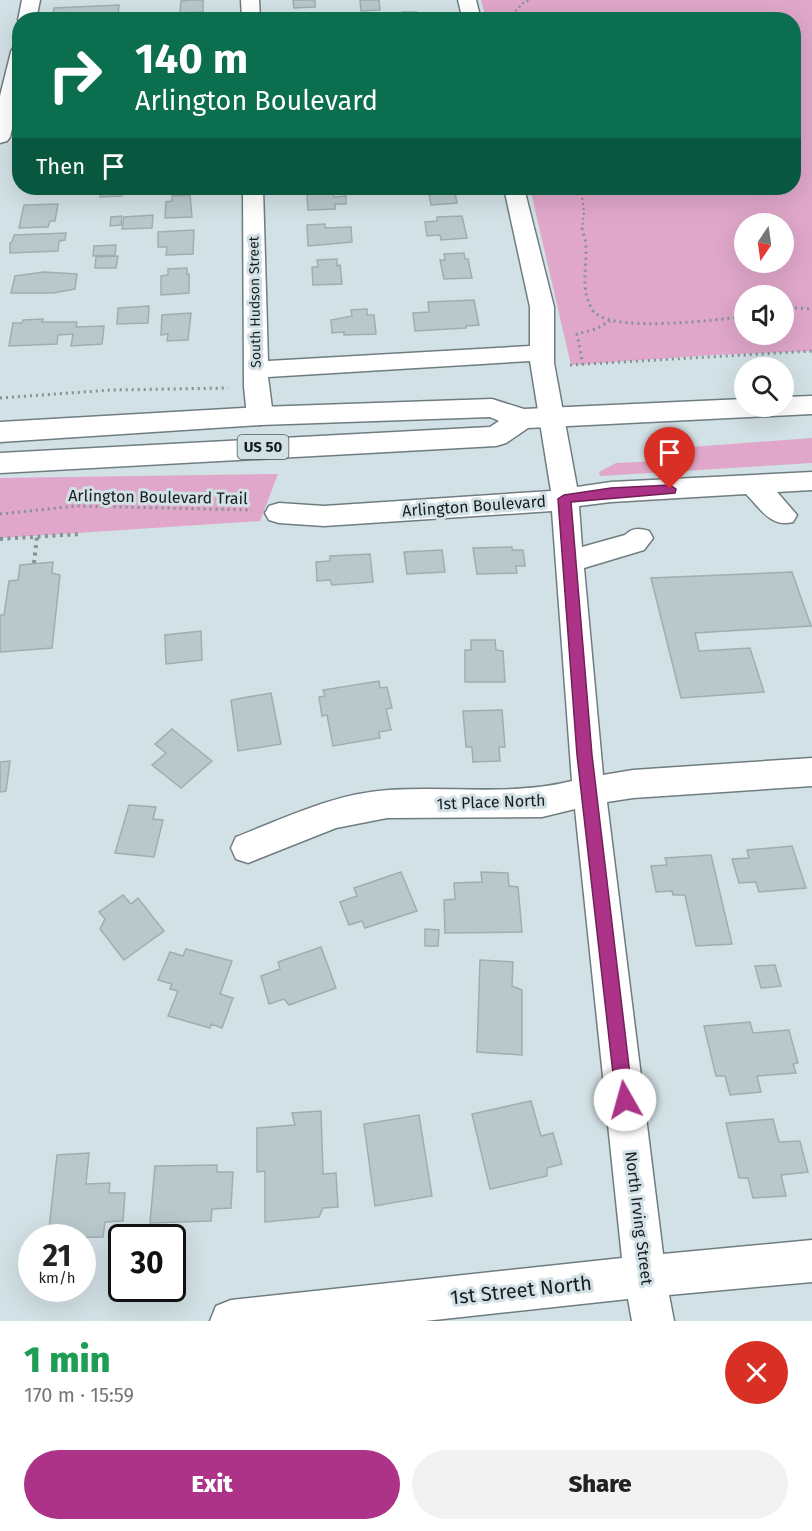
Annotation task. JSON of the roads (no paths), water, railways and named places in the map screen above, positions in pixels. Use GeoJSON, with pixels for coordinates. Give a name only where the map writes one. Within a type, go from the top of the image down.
{"type":"FeatureCollection","features":[{"type":"Feature","properties":{"kind":"highway"},"geometry":{"type":"LineString","coordinates":[[522,419],[812,405]]}},
{"type":"Feature","properties":{"kind":"highway","name":"US 50"},"geometry":{"type":"LineString","coordinates":[[0,432],[260,416],[492,408],[522,419]]}},
{"type":"Feature","properties":{"kind":"highway","name":"US 50"},"geometry":{"type":"LineString","coordinates":[[0,463],[496,436],[522,419]]}},
{"type":"Feature","properties":{"kind":"street"},"geometry":{"type":"LineString","coordinates":[[0,137],[12,86]]}},
{"type":"Feature","properties":{"kind":"street","name":"South Hudson Street"},"geometry":{"type":"LineString","coordinates":[[253,195],[256,370],[260,416]]}},
{"type":"Feature","properties":{"kind":"street","name":"North Irving Street"},"geometry":{"type":"LineString","coordinates":[[516,195],[540,289],[543,368],[561,470],[571,561],[589,791],[645,1276],[653,1321]]}},
{"type":"Feature","properties":{"kind":"street"},"geometry":{"type":"LineString","coordinates":[[256,370],[542,353]]}},
{"type":"Feature","properties":{"kind":"street","name":"Arlington Boulevard"},"geometry":{"type":"LineString","coordinates":[[279,513],[324,516],[531,504],[611,492],[812,481]]}},
{"type":"Feature","properties":{"kind":"street"},"geometry":{"type":"LineString","coordinates":[[753,485],[783,514]]}},
{"type":"Feature","properties":{"kind":"street"},"geometry":{"type":"LineString","coordinates":[[571,561],[634,543],[639,538]]}},
{"type":"Feature","properties":{"kind":"street","name":"1st Place North"},"geometry":{"type":"LineString","coordinates":[[248,848],[334,814],[387,804],[542,803],[589,791],[640,783],[812,772]]}},
{"type":"Feature","properties":{"kind":"street","name":"1st Street North"},"geometry":{"type":"LineString","coordinates":[[231,1321],[645,1276],[812,1261]]}}]}
